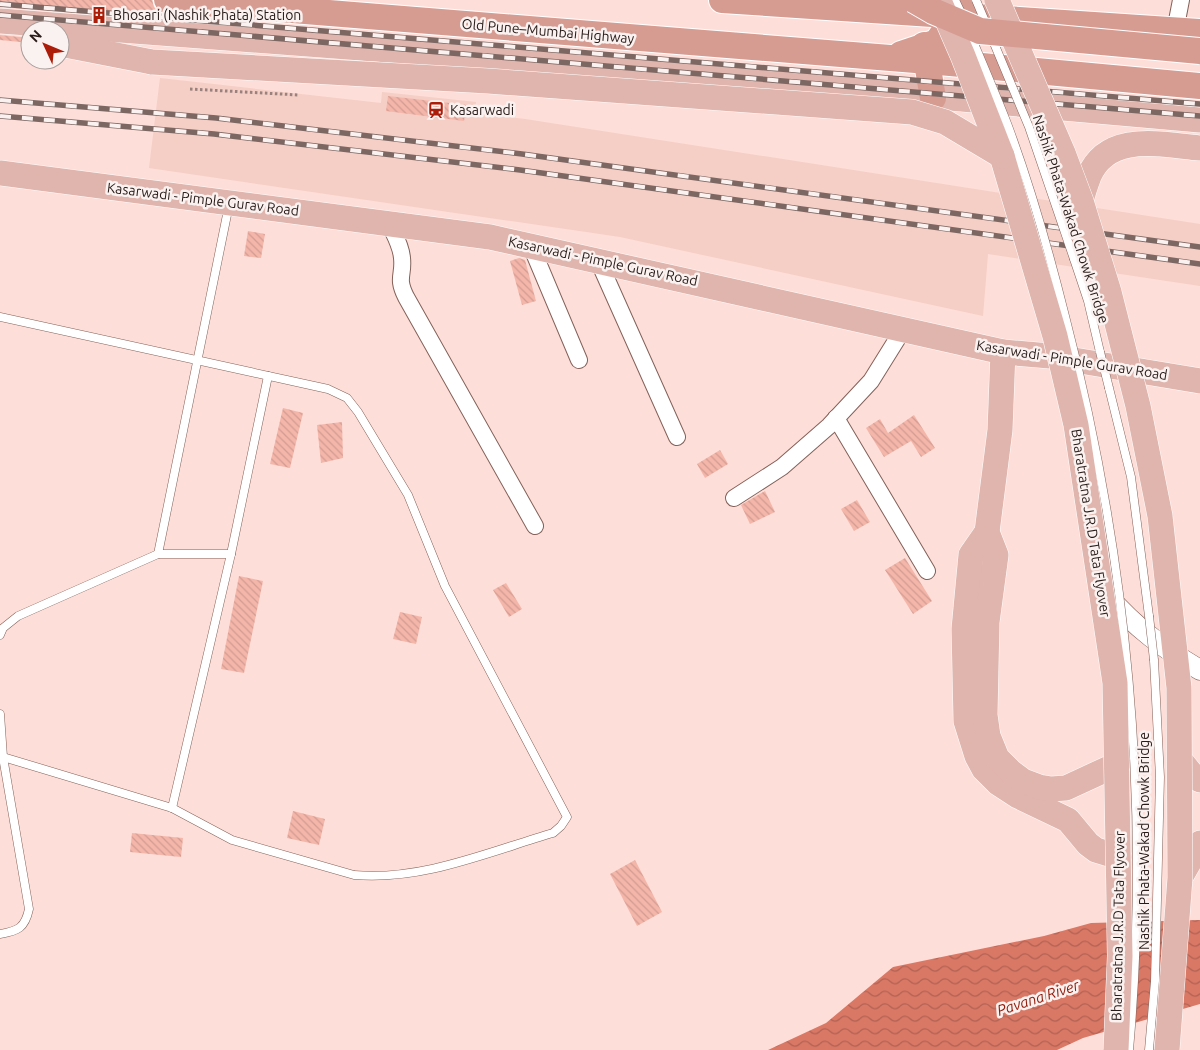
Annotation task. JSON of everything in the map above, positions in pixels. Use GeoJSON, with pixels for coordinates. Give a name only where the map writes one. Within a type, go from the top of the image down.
{"type":"FeatureCollection","features":[{"type":"Feature","properties":{"kind":"highway","name":"Old Pune–Mumbai Highway"},"geometry":{"type":"LineString","coordinates":[[167,0],[888,58],[926,53],[1200,86]]}},
{"type":"Feature","properties":{"kind":"highway"},"geometry":{"type":"LineString","coordinates":[[722,0],[871,7],[912,4],[954,4],[1035,10],[1188,32]]}},
{"type":"Feature","properties":{"kind":"highway"},"geometry":{"type":"LineString","coordinates":[[912,4],[980,30],[1200,51]]}},
{"type":"Feature","properties":{"kind":"highway"},"geometry":{"type":"LineString","coordinates":[[912,4],[926,53],[933,98]]}},
{"type":"Feature","properties":{"kind":"highway"},"geometry":{"type":"LineString","coordinates":[[926,53],[937,42],[954,4]]}},
{"type":"Feature","properties":{"kind":"main road"},"geometry":{"type":"LineString","coordinates":[[821,0],[871,7]]}},
{"type":"Feature","properties":{"kind":"main road"},"geometry":{"type":"LineString","coordinates":[[997,0],[1063,153],[1081,202],[1109,292],[1138,406],[1160,516],[1179,688],[1180,760],[1180,878],[1167,1050]]}},
{"type":"Feature","properties":{"kind":"main road","name":"Bharatratna J.R.D Tata Flyover"},"geometry":{"type":"LineString","coordinates":[[954,4],[963,56],[1002,156],[1055,336],[1076,424],[1115,683],[1118,764],[1120,956],[1116,1050]]}},
{"type":"Feature","properties":{"kind":"main road"},"geometry":{"type":"LineString","coordinates":[[13,25],[481,56],[933,98],[1200,120]]}},
{"type":"Feature","properties":{"kind":"main road"},"geometry":{"type":"LineString","coordinates":[[70,46],[152,62],[508,82],[912,112],[945,122],[1002,156]]}},
{"type":"Feature","properties":{"kind":"main road"},"geometry":{"type":"LineString","coordinates":[[1081,202],[1090,175],[1097,163],[1107,152],[1118,147],[1136,143],[1200,148]]}},
{"type":"Feature","properties":{"kind":"main road","name":"Kasarwadi - Pimple Gurav Road"},"geometry":{"type":"LineString","coordinates":[[0,173],[490,237],[904,328],[1003,352],[1050,356],[1199,383]]}},
{"type":"Feature","properties":{"kind":"main road"},"geometry":{"type":"LineString","coordinates":[[1003,352],[1000,430],[987,532],[971,555],[964,629],[966,721],[974,750],[984,769],[1008,790],[1068,820],[1088,844],[1096,850],[1119,857]]}},
{"type":"Feature","properties":{"kind":"main road"},"geometry":{"type":"LineString","coordinates":[[987,532],[996,556],[987,622],[985,715],[988,736],[998,758],[1011,772],[1023,781],[1039,787],[1051,788],[1066,788],[1118,764]]}},
{"type":"Feature","properties":{"kind":"main road"},"geometry":{"type":"LineString","coordinates":[[1180,760],[1193,776],[1200,780]]}},
{"type":"Feature","properties":{"kind":"main road"},"geometry":{"type":"LineString","coordinates":[[1180,878],[1200,843]]}},
{"type":"Feature","properties":{"kind":"street"},"geometry":{"type":"LineString","coordinates":[[1181,0],[1188,32]]}},
{"type":"Feature","properties":{"kind":"street"},"geometry":{"type":"LineString","coordinates":[[389,223],[399,246],[402,259],[399,284],[535,526]]}},
{"type":"Feature","properties":{"kind":"street"},"geometry":{"type":"LineString","coordinates":[[531,246],[579,360]]}},
{"type":"Feature","properties":{"kind":"street"},"geometry":{"type":"LineString","coordinates":[[598,260],[676,438]]}},
{"type":"Feature","properties":{"kind":"street"},"geometry":{"type":"LineString","coordinates":[[734,498],[782,467],[836,418],[871,381],[904,328]]}},
{"type":"Feature","properties":{"kind":"street"},"geometry":{"type":"LineString","coordinates":[[1050,356],[1064,408],[1081,538],[1094,580],[1127,618],[1162,648],[1200,670]]}},
{"type":"Feature","properties":{"kind":"street"},"geometry":{"type":"LineString","coordinates":[[836,418],[927,571]]}},
{"type":"Feature","properties":{"kind":"lane","name":"Nashik Phata-Wakad Chowk Bridge"},"geometry":{"type":"LineString","coordinates":[[976,0],[1029,127],[1088,301],[1131,477],[1154,660],[1160,777],[1155,981],[1149,1050]]}},
{"type":"Feature","properties":{"kind":"lane","name":"Nashik Phata-Wakad Chowk Bridge"},"geometry":{"type":"LineString","coordinates":[[954,4],[1008,126],[1050,256],[1080,374],[1099,465],[1124,634],[1134,758],[1137,875],[1129,1050]]}},
{"type":"Feature","properties":{"kind":"lane"},"geometry":{"type":"LineString","coordinates":[[158,554],[230,203]]}},
{"type":"Feature","properties":{"kind":"lane"},"geometry":{"type":"LineString","coordinates":[[0,318],[328,389],[347,398],[358,412],[408,495],[445,586],[567,817],[562,826],[552,833],[422,872],[369,877],[354,875],[246,845],[172,808],[3,757]]}},
{"type":"Feature","properties":{"kind":"lane"},"geometry":{"type":"LineString","coordinates":[[172,808],[231,554],[268,376]]}},
{"type":"Feature","properties":{"kind":"lane"},"geometry":{"type":"LineString","coordinates":[[0,635],[3,628],[18,616],[158,554],[231,554]]}},
{"type":"Feature","properties":{"kind":"lane"},"geometry":{"type":"LineString","coordinates":[[0,714],[3,757],[29,910],[26,922],[14,932],[0,934]]}},
{"type":"Feature","properties":{"kind":"path"},"geometry":{"type":"LineString","coordinates":[[190,89],[300,95]]}},
{"type":"Feature","properties":{"kind":"shaded area"},"geometry":{"type":"Polygon","coordinates":[[[160,78],[381,103],[382,92],[476,102],[475,113],[525,119],[1200,224],[1200,286],[988,254],[983,316],[620,237],[149,168],[160,78]]]}},
{"type":"Feature","properties":{"kind":"water","name":"Pavana River"},"geometry":{"type":"Polygon","coordinates":[[[1200,920],[1200,1004],[1083,1038],[1057,1050],[768,1050],[826,1023],[893,967],[1044,936],[1091,923],[1200,920]]]}},
{"type":"Feature","properties":{"kind":"building"},"geometry":{"type":"Polygon","coordinates":[[[0,0],[152,0],[154,7],[159,13],[198,18],[198,21],[0,7],[0,0]]]}},
{"type":"Feature","properties":{"kind":"building"},"geometry":{"type":"Polygon","coordinates":[[[0,35],[20,37],[20,42],[0,40],[0,35]]]}},
{"type":"Feature","properties":{"kind":"building"},"geometry":{"type":"Polygon","coordinates":[[[388,96],[467,105],[464,121],[386,111],[388,96]]]}},
{"type":"Feature","properties":{"kind":"building"},"geometry":{"type":"Polygon","coordinates":[[[248,231],[265,234],[261,258],[244,256],[248,231]]]}},
{"type":"Feature","properties":{"kind":"building"},"geometry":{"type":"Polygon","coordinates":[[[519,258],[525,260],[536,301],[522,305],[510,261],[519,258]]]}},
{"type":"Feature","properties":{"kind":"building"},"geometry":{"type":"Polygon","coordinates":[[[283,408],[303,413],[290,468],[270,464],[283,408]]]}},
{"type":"Feature","properties":{"kind":"building"},"geometry":{"type":"Polygon","coordinates":[[[914,415],[935,448],[921,457],[911,441],[884,457],[866,428],[880,419],[888,433],[914,415]]]}},
{"type":"Feature","properties":{"kind":"building"},"geometry":{"type":"Polygon","coordinates":[[[342,422],[343,458],[321,463],[317,425],[342,422]]]}},
{"type":"Feature","properties":{"kind":"building"},"geometry":{"type":"Polygon","coordinates":[[[720,450],[728,464],[705,478],[697,464],[720,450]]]}},
{"type":"Feature","properties":{"kind":"building"},"geometry":{"type":"Polygon","coordinates":[[[765,491],[775,512],[750,524],[741,505],[765,491]]]}},
{"type":"Feature","properties":{"kind":"building"},"geometry":{"type":"Polygon","coordinates":[[[857,500],[870,522],[854,531],[841,509],[857,500]]]}},
{"type":"Feature","properties":{"kind":"building"},"geometry":{"type":"Polygon","coordinates":[[[905,558],[932,601],[913,614],[885,570],[905,558]]]}},
{"type":"Feature","properties":{"kind":"building"},"geometry":{"type":"Polygon","coordinates":[[[239,576],[263,581],[244,673],[221,669],[239,576]]]}},
{"type":"Feature","properties":{"kind":"building"},"geometry":{"type":"Polygon","coordinates":[[[506,583],[522,609],[509,617],[493,590],[506,583]]]}},
{"type":"Feature","properties":{"kind":"building"},"geometry":{"type":"Polygon","coordinates":[[[400,612],[422,617],[416,644],[393,639],[400,612]]]}},
{"type":"Feature","properties":{"kind":"building"},"geometry":{"type":"Polygon","coordinates":[[[293,811],[325,819],[319,845],[287,838],[293,811]]]}},
{"type":"Feature","properties":{"kind":"building"},"geometry":{"type":"Polygon","coordinates":[[[132,833],[183,838],[181,857],[130,852],[132,833]]]}},
{"type":"Feature","properties":{"kind":"building"},"geometry":{"type":"Polygon","coordinates":[[[635,860],[662,912],[637,926],[610,874],[635,860]]]}},
{"type":"Feature","properties":{"kind":"railway"},"geometry":{"type":"LineString","coordinates":[[0,4],[1200,104]]}},
{"type":"Feature","properties":{"kind":"railway"},"geometry":{"type":"LineString","coordinates":[[0,15],[1200,116]]}},
{"type":"Feature","properties":{"kind":"railway"},"geometry":{"type":"LineString","coordinates":[[0,100],[216,118],[522,154],[1200,247]]}},
{"type":"Feature","properties":{"kind":"railway"},"geometry":{"type":"LineString","coordinates":[[0,116],[214,134],[520,170],[1200,264]]}},
{"type":"Feature","properties":{"kind":"place","name":"Bhosari (Nashik Phata) Station"},"geometry":{"type":"Point","coordinates":[99,15]}},
{"type":"Feature","properties":{"kind":"place","name":"Kasarwadi"},"geometry":{"type":"Point","coordinates":[436,110]}}]}
